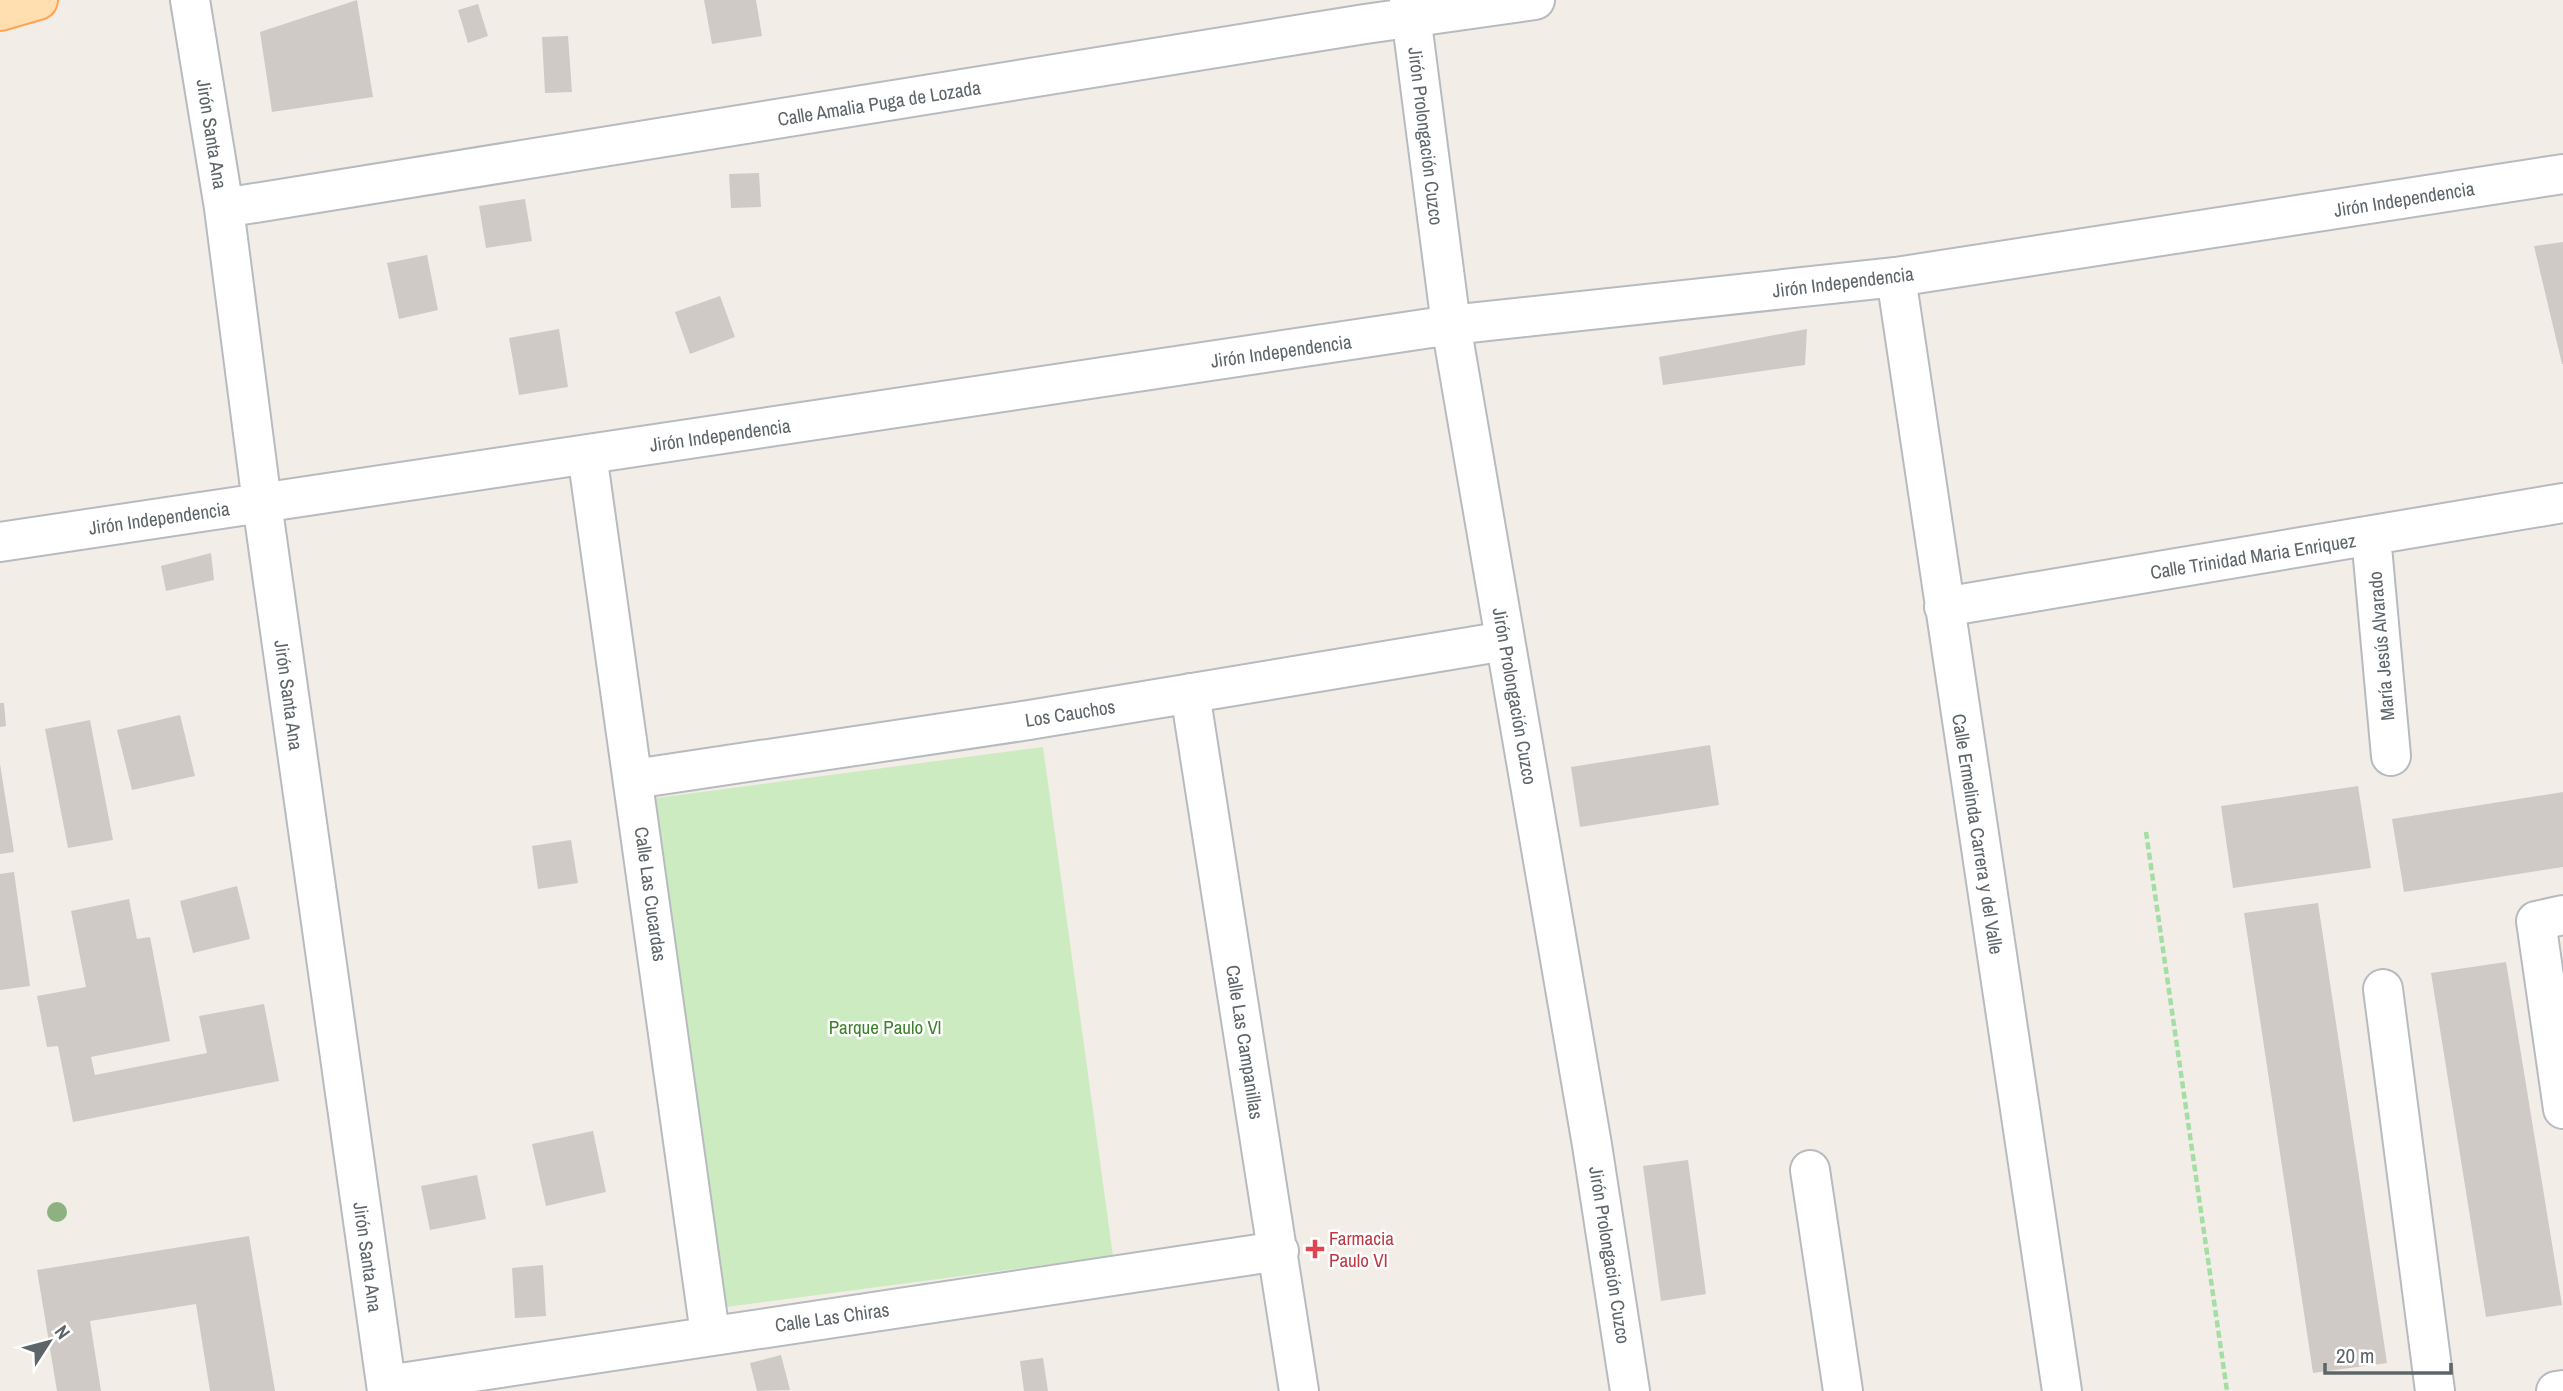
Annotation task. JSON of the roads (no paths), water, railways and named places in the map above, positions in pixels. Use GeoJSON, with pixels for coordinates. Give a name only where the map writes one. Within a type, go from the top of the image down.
{"type":"FeatureCollection","features":[{"type":"Feature","properties":{"kind":"main road"},"geometry":{"type":"LineString","coordinates":[[0,11],[38,0]]}},
{"type":"Feature","properties":{"kind":"street","name":"Jirón Santa Ana"},"geometry":{"type":"LineString","coordinates":[[190,0],[224,208],[262,503],[387,1388]]}},
{"type":"Feature","properties":{"kind":"street","name":"Calle Amalia Puga de Lozada"},"geometry":{"type":"LineString","coordinates":[[224,208],[1410,9],[1535,0]]}},
{"type":"Feature","properties":{"kind":"street","name":"Jirón Prolongación Cuzco"},"geometry":{"type":"LineString","coordinates":[[1410,9],[1451,326],[1592,1144],[1630,1391]]}},
{"type":"Feature","properties":{"kind":"street","name":"Jirón Independencia"},"geometry":{"type":"LineString","coordinates":[[0,542],[1451,326],[1896,277],[2563,174]]}},
{"type":"Feature","properties":{"kind":"street","name":"Calle Ermelinda Carrera y del Valle"},"geometry":{"type":"LineString","coordinates":[[1896,277],[2062,1391]]}},
{"type":"Feature","properties":{"kind":"street","name":"Calle Las Cucardas"},"geometry":{"type":"LineString","coordinates":[[587,454],[710,1334]]}},
{"type":"Feature","properties":{"kind":"street","name":"Calle Trinidad Maria Enriquez"},"geometry":{"type":"LineString","coordinates":[[1944,607],[2563,503]]}},
{"type":"Feature","properties":{"kind":"street","name":"María Jesús Alvarado"},"geometry":{"type":"LineString","coordinates":[[2371,536],[2391,756]]}},
{"type":"Feature","properties":{"kind":"street","name":"Los Cauchos"},"geometry":{"type":"LineString","coordinates":[[634,779],[1189,693],[1505,640]]}},
{"type":"Feature","properties":{"kind":"street","name":"Calle Las Campanillas"},"geometry":{"type":"LineString","coordinates":[[1189,693],[1299,1391]]}},
{"type":"Feature","properties":{"kind":"street"},"geometry":{"type":"LineString","coordinates":[[2563,915],[2536,921],[2563,1109]]}},
{"type":"Feature","properties":{"kind":"street"},"geometry":{"type":"LineString","coordinates":[[2383,989],[2435,1391]]}},
{"type":"Feature","properties":{"kind":"street"},"geometry":{"type":"LineString","coordinates":[[1810,1170],[1843,1391]]}},
{"type":"Feature","properties":{"kind":"street","name":"Calle Las Chiras"},"geometry":{"type":"LineString","coordinates":[[387,1388],[710,1334],[1279,1251]]}},
{"type":"Feature","properties":{"kind":"street"},"geometry":{"type":"LineString","coordinates":[[2556,1391],[2563,1390]]}},
{"type":"Feature","properties":{"kind":"place","name":"Farmacia Paulo VI"},"geometry":{"type":"Point","coordinates":[1315,1249]}},
{"type":"Feature","properties":{"kind":"park label","name":"Parque Paulo Vl"},"geometry":{"type":"Point","coordinates":[885,1027]}}]}
